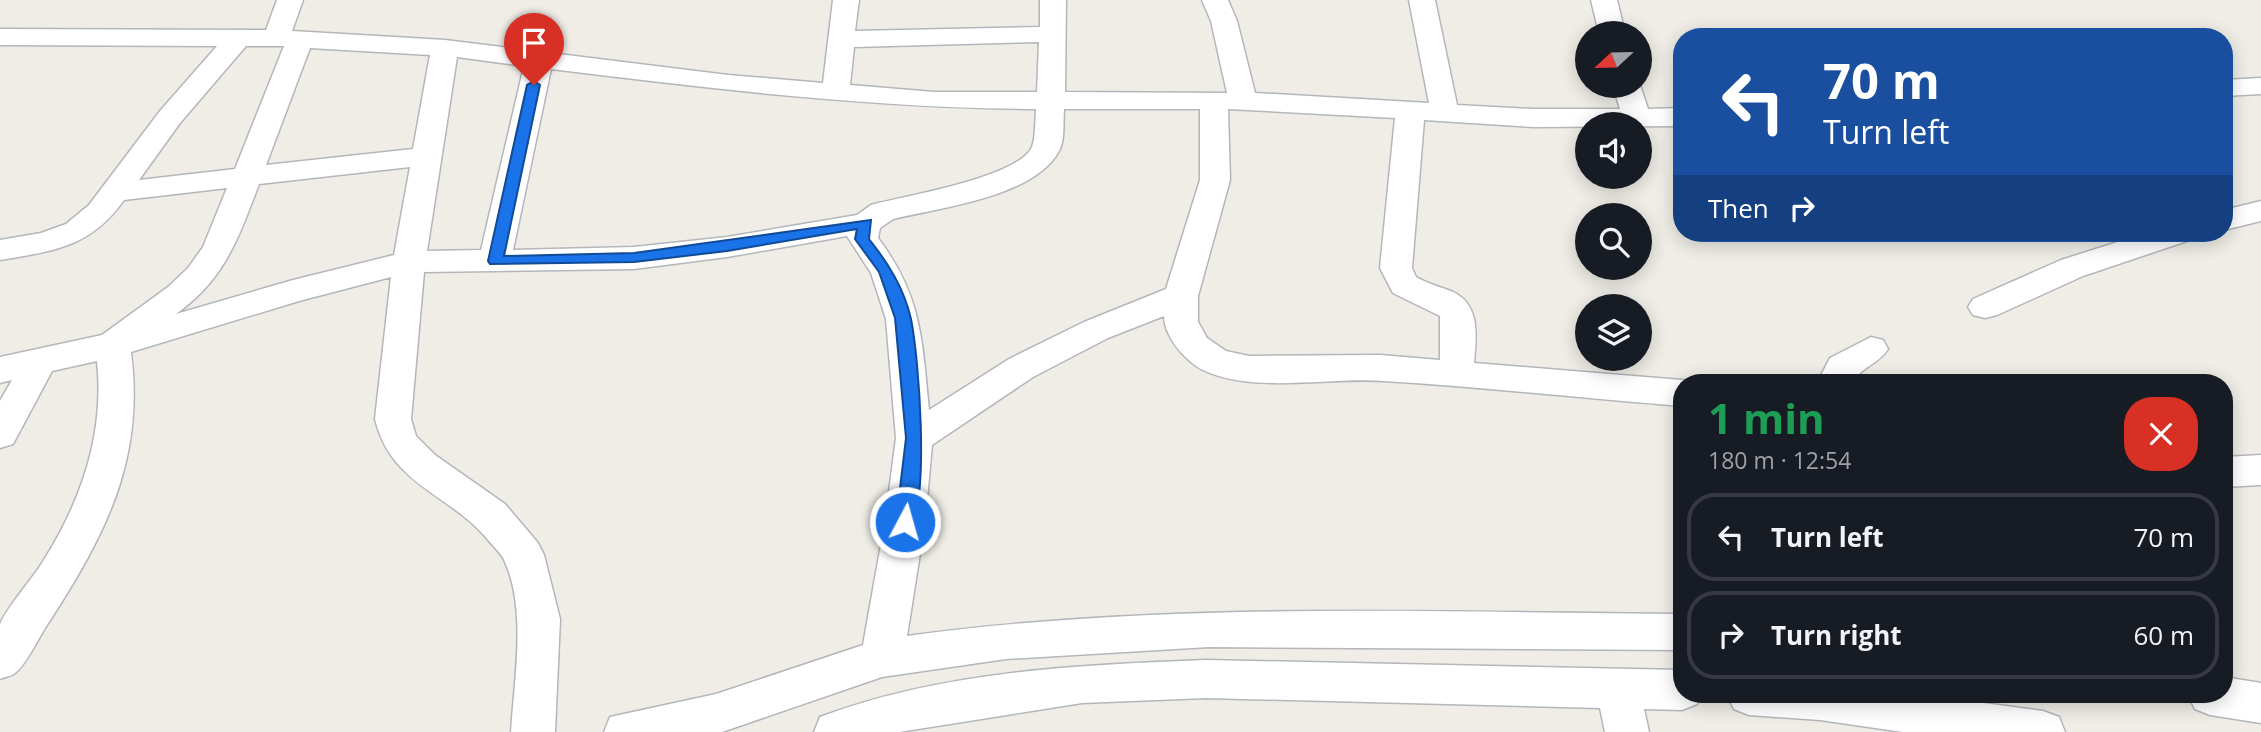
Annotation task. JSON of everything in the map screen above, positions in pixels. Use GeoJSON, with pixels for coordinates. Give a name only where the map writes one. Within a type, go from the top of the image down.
{"type":"FeatureCollection","features":[{"type":"Feature","properties":{"kind":"street"},"geometry":{"type":"LineString","coordinates":[[113,345],[135,324],[183,292],[201,275],[219,248],[248,175],[288,39],[290,0]]}},
{"type":"Feature","properties":{"kind":"street"},"geometry":{"type":"LineString","coordinates":[[835,94],[846,0]]}},
{"type":"Feature","properties":{"kind":"street"},"geometry":{"type":"LineString","coordinates":[[0,370],[113,345],[293,291],[409,262],[634,258],[727,247],[866,223],[882,212],[985,187],[1027,170],[1046,149],[1051,102],[1053,0]]}},
{"type":"Feature","properties":{"kind":"street"},"geometry":{"type":"LineString","coordinates":[[1215,0],[1224,22],[1229,101],[1215,180],[1181,296],[1181,322],[1194,346],[1215,361],[1249,369],[1380,368],[1615,390],[1673,393]]}},
{"type":"Feature","properties":{"kind":"street"},"geometry":{"type":"LineString","coordinates":[[1422,0],[1445,113]]}},
{"type":"Feature","properties":{"kind":"street"},"geometry":{"type":"LineString","coordinates":[[1604,0],[1609,21]]}},
{"type":"Feature","properties":{"kind":"street"},"geometry":{"type":"LineString","coordinates":[[841,39],[1054,34]]}},
{"type":"Feature","properties":{"kind":"street"},"geometry":{"type":"LineString","coordinates":[[0,57],[12,36],[239,37],[445,48],[835,94],[1051,102],[1229,101],[1532,118],[1575,118]]}},
{"type":"Feature","properties":{"kind":"street"},"geometry":{"type":"LineString","coordinates":[[0,250],[46,242],[77,231],[100,212],[170,117],[239,37]]}},
{"type":"Feature","properties":{"kind":"street"},"geometry":{"type":"LineString","coordinates":[[445,48],[409,262],[393,419],[399,442],[422,465],[491,515],[524,555],[539,620],[533,732]]}},
{"type":"Feature","properties":{"kind":"street"},"geometry":{"type":"LineString","coordinates":[[495,261],[539,60]]}},
{"type":"Feature","properties":{"kind":"street"},"geometry":{"type":"LineString","coordinates":[[2233,88],[2261,86]]}},
{"type":"Feature","properties":{"kind":"street"},"geometry":{"type":"LineString","coordinates":[[1410,111],[1408,160],[1396,240],[1398,276],[1408,288],[1440,300],[1455,311],[1458,320],[1456,374]]}},
{"type":"Feature","properties":{"kind":"street"},"geometry":{"type":"LineString","coordinates":[[1652,118],[1673,117]]}},
{"type":"Feature","properties":{"kind":"street"},"geometry":{"type":"LineString","coordinates":[[114,192],[426,156]]}},
{"type":"Feature","properties":{"kind":"street"},"geometry":{"type":"LineString","coordinates":[[2233,218],[2261,211]]}},
{"type":"Feature","properties":{"kind":"street"},"geometry":{"type":"LineString","coordinates":[[866,223],[862,239],[886,271],[903,318],[914,438],[905,522],[882,658]]}},
{"type":"Feature","properties":{"kind":"street"},"geometry":{"type":"LineString","coordinates":[[1985,307],[2072,268],[2151,242]]}},
{"type":"Feature","properties":{"kind":"street"},"geometry":{"type":"LineString","coordinates":[[914,438],[1021,368],[1096,330],[1181,296]]}},
{"type":"Feature","properties":{"kind":"street"},"geometry":{"type":"LineString","coordinates":[[0,660],[66,562],[105,481],[118,412],[113,345]]}},
{"type":"Feature","properties":{"kind":"street"},"geometry":{"type":"LineString","coordinates":[[1839,374],[1842,367],[1871,349]]}},
{"type":"Feature","properties":{"kind":"street"},"geometry":{"type":"LineString","coordinates":[[0,434],[39,363]]}},
{"type":"Feature","properties":{"kind":"street"},"geometry":{"type":"LineString","coordinates":[[2233,472],[2261,470]]}},
{"type":"Feature","properties":{"kind":"street"},"geometry":{"type":"LineString","coordinates":[[626,732],[716,714],[882,658],[1006,641],[1209,629],[1673,632]]}},
{"type":"Feature","properties":{"kind":"street"},"geometry":{"type":"LineString","coordinates":[[836,732],[905,710],[1082,684],[1206,679],[1673,690]]}},
{"type":"Feature","properties":{"kind":"street"},"geometry":{"type":"LineString","coordinates":[[1619,687],[1627,732]]}},
{"type":"Feature","properties":{"kind":"street"},"geometry":{"type":"LineString","coordinates":[[2233,699],[2261,704]]}},
{"type":"Feature","properties":{"kind":"street"},"geometry":{"type":"LineString","coordinates":[[1840,703],[2043,732]]}},
{"type":"Feature","properties":{"kind":"route"},"geometry":{"type":"LineString","coordinates":[[534,85],[495,261],[634,258],[727,247],[866,223],[862,239],[886,271],[903,318],[914,438],[905,522]]}}]}
